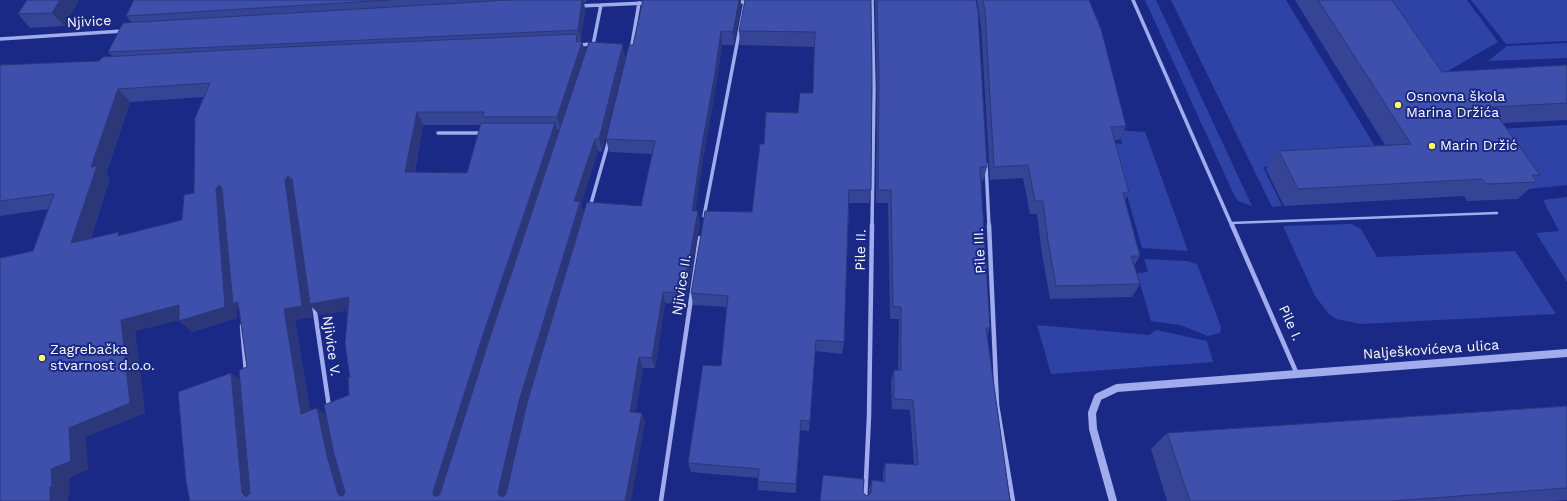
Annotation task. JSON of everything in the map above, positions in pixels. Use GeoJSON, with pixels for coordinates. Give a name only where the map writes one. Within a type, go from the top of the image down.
{"type":"FeatureCollection","features":[{"type":"Feature","properties":{"kind":"street","name":"Pile II."},"geometry":{"type":"LineString","coordinates":[[865,501],[869,416],[872,251],[874,89],[872,0]]}},
{"type":"Feature","properties":{"kind":"street","name":"Pile I."},"geometry":{"type":"LineString","coordinates":[[1133,0],[1298,374]]}},
{"type":"Feature","properties":{"kind":"street"},"geometry":{"type":"LineString","coordinates":[[703,224],[745,2],[730,2]]}},
{"type":"Feature","properties":{"kind":"street"},"geometry":{"type":"LineString","coordinates":[[630,54],[639,3]]}},
{"type":"Feature","properties":{"kind":"street"},"geometry":{"type":"LineString","coordinates":[[571,6],[647,3]]}},
{"type":"Feature","properties":{"kind":"street"},"geometry":{"type":"LineString","coordinates":[[591,51],[601,5]]}},
{"type":"Feature","properties":{"kind":"street","name":"Njivice"},"geometry":{"type":"LineString","coordinates":[[0,39],[126,31]]}},
{"type":"Feature","properties":{"kind":"street"},"geometry":{"type":"LineString","coordinates":[[569,45],[593,44]]}},
{"type":"Feature","properties":{"kind":"street"},"geometry":{"type":"LineString","coordinates":[[438,133],[486,133]]}},
{"type":"Feature","properties":{"kind":"street"},"geometry":{"type":"LineString","coordinates":[[588,213],[610,137]]}},
{"type":"Feature","properties":{"kind":"street","name":"Pile III."},"geometry":{"type":"LineString","coordinates":[[986,161],[997,405],[1013,501]]}},
{"type":"Feature","properties":{"kind":"street","name":"Njivice II."},"geometry":{"type":"LineString","coordinates":[[661,501],[694,271],[702,232]]}},
{"type":"Feature","properties":{"kind":"street","name":"Njivice V."},"geometry":{"type":"LineString","coordinates":[[313,300],[331,414]]}},
{"type":"Feature","properties":{"kind":"street"},"geometry":{"type":"LineString","coordinates":[[241,320],[246,376]]}},
{"type":"Feature","properties":{"kind":"street","name":"Nalješkovićeva ulica"},"geometry":{"type":"LineString","coordinates":[[1298,374],[1567,353]]}},
{"type":"Feature","properties":{"kind":"street"},"geometry":{"type":"LineString","coordinates":[[1113,501],[1093,429],[1092,413],[1098,397],[1117,388],[1298,374]]}},
{"type":"Feature","properties":{"kind":"lane"},"geometry":{"type":"LineString","coordinates":[[745,2],[752,0]]}},
{"type":"Feature","properties":{"kind":"lane"},"geometry":{"type":"LineString","coordinates":[[1231,223],[1497,213]]}},
{"type":"Feature","properties":{"kind":"shaded area"},"geometry":{"type":"Polygon","coordinates":[[[1145,0],[1156,0],[1252,206],[1238,201],[1235,197],[1145,0]]]}},
{"type":"Feature","properties":{"kind":"shaded area"},"geometry":{"type":"Polygon","coordinates":[[[1171,0],[1286,0],[1382,158],[1263,167],[1282,206],[1272,207],[1171,0]]]}},
{"type":"Feature","properties":{"kind":"shaded area"},"geometry":{"type":"Polygon","coordinates":[[[1371,0],[1467,0],[1498,42],[1429,82],[1371,0]]]}},
{"type":"Feature","properties":{"kind":"shaded area"},"geometry":{"type":"Polygon","coordinates":[[[1471,0],[1567,0],[1567,41],[1506,44],[1471,0]]]}},
{"type":"Feature","properties":{"kind":"shaded area"},"geometry":{"type":"Polygon","coordinates":[[[1567,43],[1567,58],[1488,61],[1507,46],[1567,43]]]}},
{"type":"Feature","properties":{"kind":"shaded area"},"geometry":{"type":"Polygon","coordinates":[[[1567,125],[1567,185],[1527,189],[1467,131],[1567,125]]]}},
{"type":"Feature","properties":{"kind":"shaded area"},"geometry":{"type":"Polygon","coordinates":[[[1118,130],[1145,132],[1188,251],[1142,248],[1112,143],[1122,144],[1118,130]]]}},
{"type":"Feature","properties":{"kind":"shaded area"},"geometry":{"type":"Polygon","coordinates":[[[1567,197],[1567,282],[1536,233],[1559,231],[1543,200],[1567,197]]]}},
{"type":"Feature","properties":{"kind":"shaded area"},"geometry":{"type":"Polygon","coordinates":[[[1351,224],[1361,229],[1377,257],[1515,251],[1556,314],[1361,324],[1336,319],[1329,314],[1315,296],[1283,226],[1351,224]]]}},
{"type":"Feature","properties":{"kind":"shaded area"},"geometry":{"type":"Polygon","coordinates":[[[1144,259],[1187,261],[1197,264],[1221,327],[1220,333],[1208,336],[1180,325],[1151,321],[1137,273],[1148,272],[1144,259]]]}},
{"type":"Feature","properties":{"kind":"shaded area"},"geometry":{"type":"Polygon","coordinates":[[[1037,325],[1149,335],[1156,330],[1207,341],[1213,362],[1051,374],[1037,325]]]}},
{"type":"Feature","properties":{"kind":"building"},"geometry":{"type":"Polygon","coordinates":[[[27,0],[60,0],[52,13],[18,14],[27,0]]]}},
{"type":"Feature","properties":{"kind":"building"},"geometry":{"type":"Polygon","coordinates":[[[134,0],[390,0],[126,16],[134,0]]]}},
{"type":"Feature","properties":{"kind":"building"},"geometry":{"type":"Polygon","coordinates":[[[509,0],[582,0],[578,30],[108,52],[123,23],[509,0]]]}},
{"type":"Feature","properties":{"kind":"building"},"geometry":{"type":"Polygon","coordinates":[[[643,0],[739,0],[733,32],[721,31],[692,211],[698,211],[683,293],[663,292],[652,358],[639,357],[630,412],[642,413],[625,501],[190,501],[186,481],[178,392],[231,373],[242,493],[246,497],[250,493],[239,370],[247,367],[238,302],[233,304],[222,188],[219,185],[216,189],[225,307],[179,321],[179,305],[121,320],[130,403],[69,428],[71,461],[51,469],[52,486],[50,487],[50,501],[0,501],[0,258],[33,251],[54,194],[0,201],[0,65],[99,61],[103,57],[265,48],[577,34],[576,41],[582,42],[557,117],[483,117],[484,112],[417,112],[405,172],[467,173],[481,123],[555,123],[482,338],[433,492],[434,496],[438,496],[440,494],[489,340],[589,42],[623,44],[599,139],[595,139],[574,201],[580,202],[519,401],[498,492],[499,495],[503,497],[506,494],[527,403],[587,202],[641,206],[655,141],[606,139],[629,45],[633,45],[643,0]],[[210,83],[118,89],[91,167],[97,166],[71,243],[119,232],[118,236],[182,220],[184,195],[194,193],[195,118],[210,83]],[[288,176],[285,180],[302,306],[284,309],[301,414],[317,408],[327,456],[338,494],[343,496],[345,492],[334,454],[324,405],[349,395],[348,377],[350,377],[345,344],[349,297],[310,304],[292,179],[288,176]]]}},
{"type":"Feature","properties":{"kind":"building"},"geometry":{"type":"Polygon","coordinates":[[[745,0],[871,0],[871,190],[849,190],[844,342],[816,340],[810,421],[801,420],[796,484],[758,481],[759,469],[688,463],[703,365],[721,366],[728,296],[691,293],[705,211],[752,212],[760,144],[764,144],[766,112],[798,113],[800,93],[813,93],[815,32],[739,31],[745,0]]]}},
{"type":"Feature","properties":{"kind":"building"},"geometry":{"type":"Polygon","coordinates":[[[877,0],[976,0],[978,12],[987,167],[980,167],[990,328],[986,328],[1010,501],[820,501],[823,475],[864,479],[863,493],[867,496],[871,493],[872,480],[885,482],[885,463],[918,465],[913,400],[894,399],[894,370],[901,370],[901,307],[893,307],[891,190],[878,190],[879,75],[877,0]]]}},
{"type":"Feature","properties":{"kind":"building"},"geometry":{"type":"Polygon","coordinates":[[[983,0],[1089,0],[1101,29],[1126,126],[1111,127],[1129,193],[1123,193],[1140,256],[1131,256],[1140,284],[1056,286],[1043,201],[1035,201],[1028,165],[994,167],[985,11],[983,0]]]}},
{"type":"Feature","properties":{"kind":"building"},"geometry":{"type":"Polygon","coordinates":[[[1318,0],[1392,0],[1442,72],[1567,65],[1567,103],[1491,107],[1540,175],[1532,175],[1537,182],[1486,184],[1482,179],[1298,189],[1279,151],[1411,144],[1318,0]]]}},
{"type":"Feature","properties":{"kind":"building"},"geometry":{"type":"Polygon","coordinates":[[[1567,406],[1567,488],[1392,501],[1190,501],[1167,433],[1567,406]]]}},
{"type":"Feature","properties":{"kind":"place","name":"Osnovna škola Marina Držića"},"geometry":{"type":"Point","coordinates":[1398,105]}},
{"type":"Feature","properties":{"kind":"place","name":"Marin Držić"},"geometry":{"type":"Point","coordinates":[1432,146]}},
{"type":"Feature","properties":{"kind":"place","name":"Zagrebačka stvarnost d.o.o."},"geometry":{"type":"Point","coordinates":[42,358]}}]}
